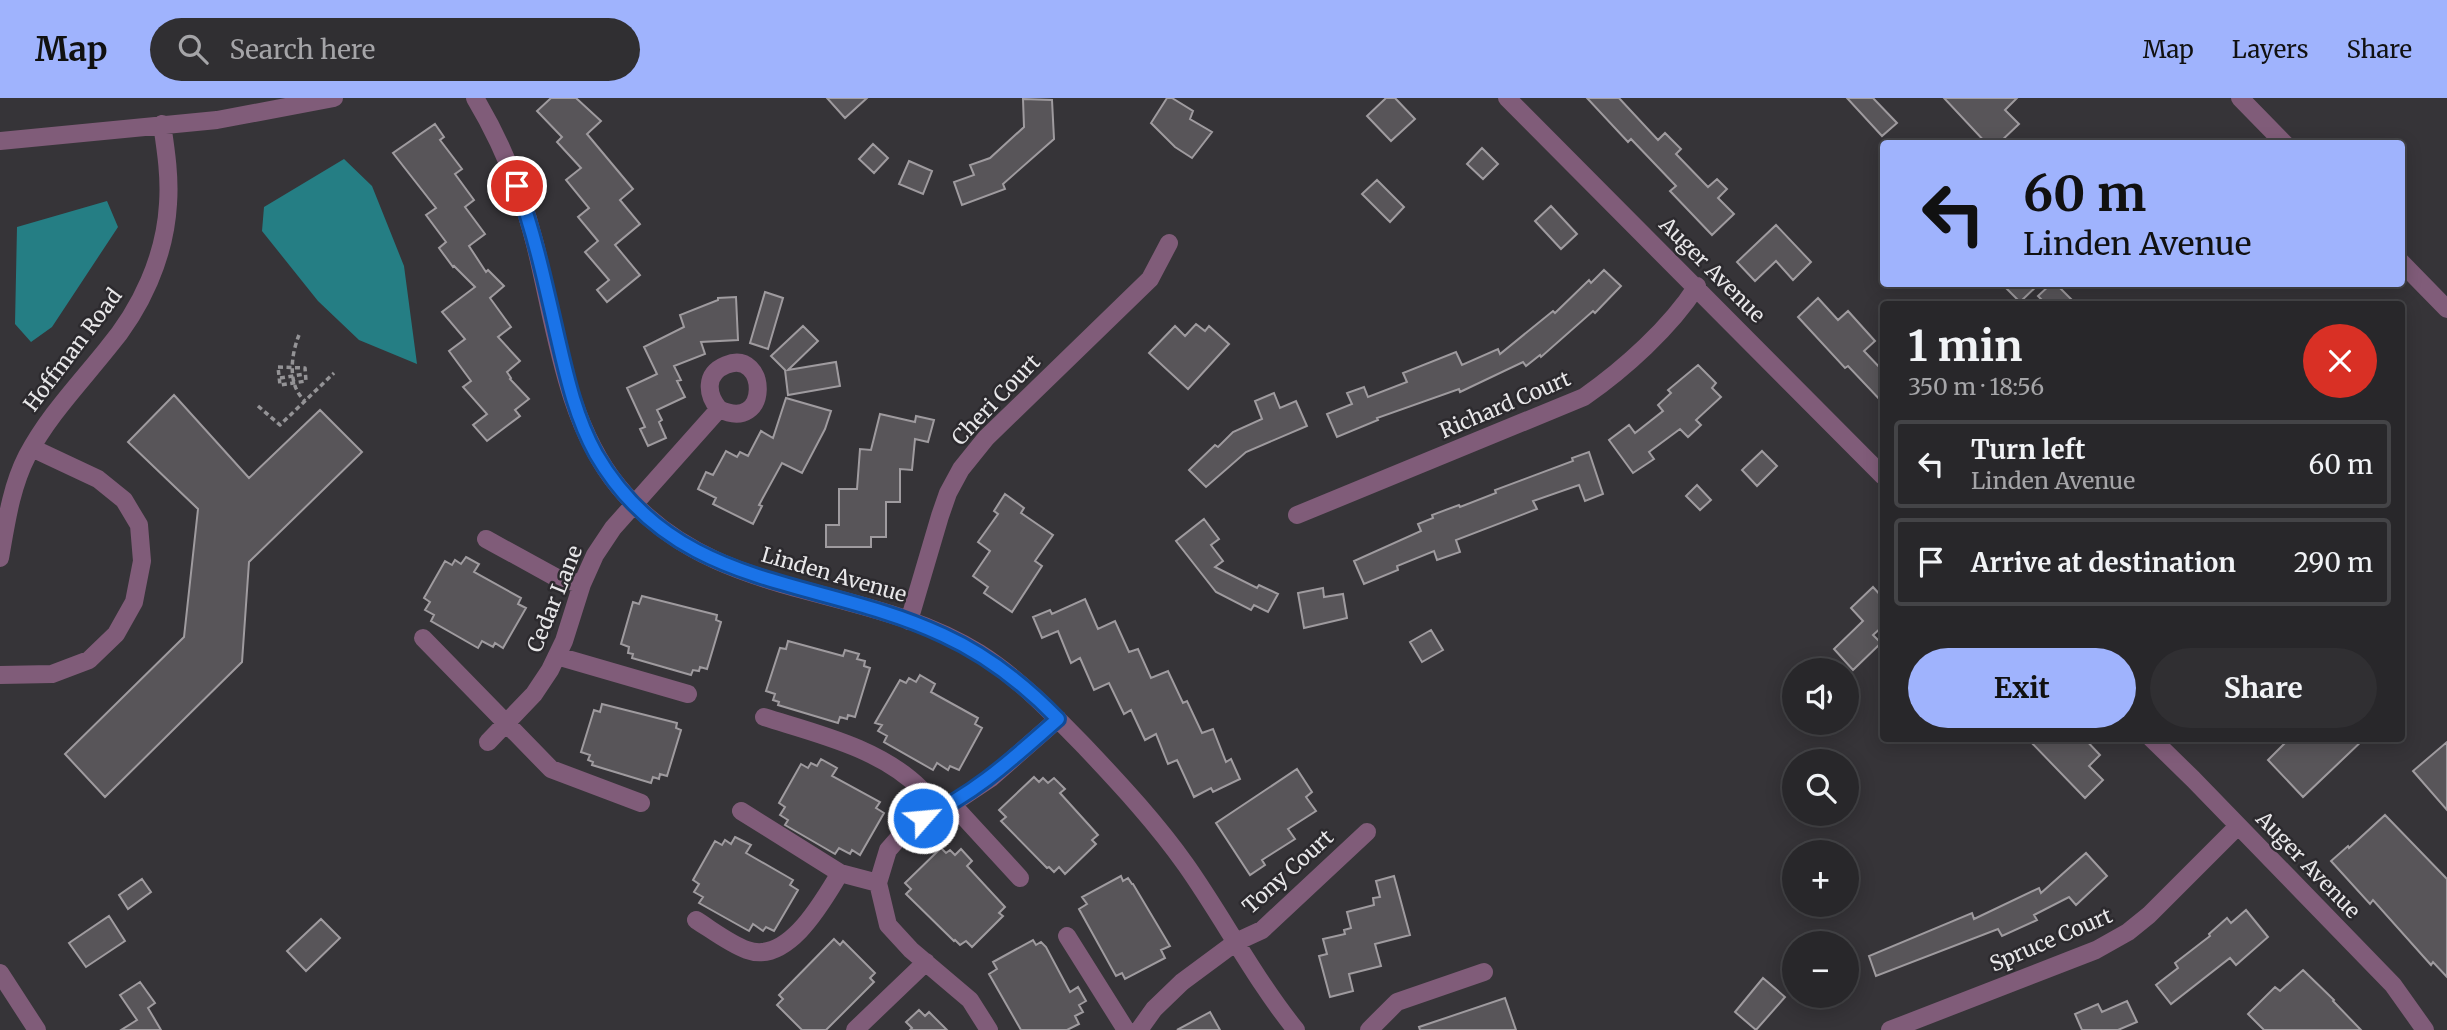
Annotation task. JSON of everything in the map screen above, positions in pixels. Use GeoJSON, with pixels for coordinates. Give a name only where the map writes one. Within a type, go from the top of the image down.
{"type":"FeatureCollection","features":[{"type":"Feature","properties":{"kind":"street"},"geometry":{"type":"LineString","coordinates":[[0,141],[217,120],[334,98]]}},
{"type":"Feature","properties":{"kind":"street","name":"Linden Avenue"},"geometry":{"type":"LineString","coordinates":[[475,98],[508,162],[525,209],[581,421],[596,454],[634,505],[660,528],[689,548],[719,563],[909,621],[943,634],[977,652],[1009,674],[1058,719],[1147,815],[1184,863],[1264,988],[1296,1030]]}},
{"type":"Feature","properties":{"kind":"street","name":"Auger Avenue"},"geometry":{"type":"LineString","coordinates":[[1507,98],[1880,472]]}},
{"type":"Feature","properties":{"kind":"street"},"geometry":{"type":"LineString","coordinates":[[2240,98],[2281,140]]}},
{"type":"Feature","properties":{"kind":"street","name":"Hoffman Road"},"geometry":{"type":"LineString","coordinates":[[0,558],[8,508],[32,448],[47,422],[109,347],[138,306],[158,258],[168,206],[168,173],[162,124]]}},
{"type":"Feature","properties":{"kind":"street","name":"Cheri Court"},"geometry":{"type":"LineString","coordinates":[[909,621],[940,516],[948,493],[961,470],[986,438],[1150,279],[1168,243]]}},
{"type":"Feature","properties":{"kind":"street"},"geometry":{"type":"LineString","coordinates":[[2405,266],[2447,309]]}},
{"type":"Feature","properties":{"kind":"street","name":"Richard Court"},"geometry":{"type":"LineString","coordinates":[[1297,515],[1584,397],[1617,372],[1683,308],[1697,286]]}},
{"type":"Feature","properties":{"kind":"street","name":"Cedar Lane"},"geometry":{"type":"LineString","coordinates":[[488,742],[534,694],[557,656],[582,584],[595,555],[613,528],[719,410]]}},
{"type":"Feature","properties":{"kind":"street"},"geometry":{"type":"LineString","coordinates":[[0,674],[52,674],[89,660],[116,634],[134,602],[142,561],[139,525],[124,500],[98,479],[32,448]]}},
{"type":"Feature","properties":{"kind":"street"},"geometry":{"type":"LineString","coordinates":[[486,539],[557,578],[582,584]]}},
{"type":"Feature","properties":{"kind":"street"},"geometry":{"type":"LineString","coordinates":[[423,638],[551,769],[641,803]]}},
{"type":"Feature","properties":{"kind":"street"},"geometry":{"type":"LineString","coordinates":[[557,656],[688,694]]}},
{"type":"Feature","properties":{"kind":"street"},"geometry":{"type":"LineString","coordinates":[[764,718],[850,744],[903,774],[1020,878]]}},
{"type":"Feature","properties":{"kind":"street"},"geometry":{"type":"LineString","coordinates":[[989,1030],[970,1000],[911,950],[888,925],[878,883],[888,850],[910,825],[944,808],[991,778],[1058,719]]}},
{"type":"Feature","properties":{"kind":"street","name":"Auger Avenue"},"geometry":{"type":"LineString","coordinates":[[2155,742],[2393,985],[2425,1030]]}},
{"type":"Feature","properties":{"kind":"street"},"geometry":{"type":"LineString","coordinates":[[741,811],[840,873],[878,883]]}},
{"type":"Feature","properties":{"kind":"street","name":"Spruce Court"},"geometry":{"type":"LineString","coordinates":[[1890,1030],[2096,950],[2128,932],[2238,826]]}},
{"type":"Feature","properties":{"kind":"street","name":"Tony Court"},"geometry":{"type":"LineString","coordinates":[[1139,1030],[1154,1009],[1182,982],[1236,942],[1262,930],[1367,832]]}},
{"type":"Feature","properties":{"kind":"street"},"geometry":{"type":"LineString","coordinates":[[696,920],[748,950],[764,952],[782,946],[815,913],[840,873]]}},
{"type":"Feature","properties":{"kind":"street"},"geometry":{"type":"LineString","coordinates":[[1067,936],[1126,1030]]}},
{"type":"Feature","properties":{"kind":"street"},"geometry":{"type":"LineString","coordinates":[[855,1030],[926,962]]}},
{"type":"Feature","properties":{"kind":"street"},"geometry":{"type":"LineString","coordinates":[[1369,1030],[1397,1002],[1484,972]]}},
{"type":"Feature","properties":{"kind":"street"},"geometry":{"type":"LineString","coordinates":[[0,973],[37,1030]]}},
{"type":"Feature","properties":{"kind":"path"},"geometry":{"type":"LineString","coordinates":[[299,335],[293,352],[293,383],[304,401]]}},
{"type":"Feature","properties":{"kind":"path"},"geometry":{"type":"LineString","coordinates":[[278,367],[293,367],[304,368],[306,381],[280,385],[278,367]]}},
{"type":"Feature","properties":{"kind":"path"},"geometry":{"type":"LineString","coordinates":[[258,406],[280,425],[334,373]]}},
{"type":"Feature","properties":{"kind":"path"},"geometry":{"type":"LineString","coordinates":[[279,378],[306,374]]}},
{"type":"Feature","properties":{"kind":"water"},"geometry":{"type":"Polygon","coordinates":[[[344,159],[372,186],[404,266],[417,364],[359,340],[318,301],[262,231],[264,207],[344,159]]]}},
{"type":"Feature","properties":{"kind":"water"},"geometry":{"type":"Polygon","coordinates":[[[107,201],[118,227],[52,327],[31,342],[15,324],[17,227],[107,201]]]}},
{"type":"Feature","properties":{"kind":"building"},"geometry":{"type":"Polygon","coordinates":[[[551,98],[576,98],[601,121],[587,134],[633,189],[620,200],[640,224],[615,245],[640,275],[607,302],[597,290],[609,280],[585,252],[598,241],[578,217],[589,208],[566,180],[581,168],[557,142],[562,137],[537,111],[551,98]]]}},
{"type":"Feature","properties":{"kind":"building"},"geometry":{"type":"Polygon","coordinates":[[[827,98],[867,98],[845,118],[827,98]]]}},
{"type":"Feature","properties":{"kind":"building"},"geometry":{"type":"Polygon","coordinates":[[[1167,98],[1172,98],[1193,111],[1190,119],[1212,132],[1192,158],[1175,147],[1151,123],[1167,98]]]}},
{"type":"Feature","properties":{"kind":"building"},"geometry":{"type":"Polygon","coordinates":[[[1386,98],[1395,98],[1415,119],[1391,141],[1367,116],[1386,98]]]}},
{"type":"Feature","properties":{"kind":"building"},"geometry":{"type":"Polygon","coordinates":[[[1587,98],[1619,98],[1658,140],[1665,133],[1681,149],[1676,154],[1708,187],[1717,179],[1727,189],[1718,198],[1734,214],[1712,235],[1670,191],[1676,186],[1631,139],[1628,142],[1587,98]]]}},
{"type":"Feature","properties":{"kind":"building"},"geometry":{"type":"Polygon","coordinates":[[[1847,98],[1873,98],[1897,123],[1882,136],[1847,98]]]}},
{"type":"Feature","properties":{"kind":"building"},"geometry":{"type":"Polygon","coordinates":[[[1944,98],[2017,98],[2005,110],[2019,124],[2002,140],[1983,140],[1944,98]]]}},
{"type":"Feature","properties":{"kind":"building"},"geometry":{"type":"Polygon","coordinates":[[[1023,99],[1052,100],[1054,139],[1003,184],[1005,189],[962,205],[954,182],[974,175],[970,165],[990,158],[1024,127],[1023,99]]]}},
{"type":"Feature","properties":{"kind":"building"},"geometry":{"type":"Polygon","coordinates":[[[435,124],[444,137],[440,140],[462,169],[455,174],[474,200],[465,207],[485,234],[469,246],[486,272],[488,270],[504,286],[490,298],[511,327],[498,337],[520,361],[507,372],[529,399],[515,410],[520,416],[487,441],[473,425],[487,414],[463,387],[471,381],[449,351],[465,339],[442,312],[475,287],[453,267],[439,248],[446,242],[426,215],[436,208],[393,153],[435,124]]]}},
{"type":"Feature","properties":{"kind":"building"},"geometry":{"type":"Polygon","coordinates":[[[873,144],[888,158],[874,173],[859,159],[873,144]]]}},
{"type":"Feature","properties":{"kind":"building"},"geometry":{"type":"Polygon","coordinates":[[[1482,148],[1498,164],[1483,179],[1467,164],[1482,148]]]}},
{"type":"Feature","properties":{"kind":"building"},"geometry":{"type":"Polygon","coordinates":[[[909,161],[932,171],[923,194],[899,184],[909,161]]]}},
{"type":"Feature","properties":{"kind":"building"},"geometry":{"type":"Polygon","coordinates":[[[1377,180],[1404,207],[1390,222],[1362,194],[1377,180]]]}},
{"type":"Feature","properties":{"kind":"building"},"geometry":{"type":"Polygon","coordinates":[[[1551,206],[1577,234],[1561,249],[1535,221],[1551,206]]]}},
{"type":"Feature","properties":{"kind":"building"},"geometry":{"type":"Polygon","coordinates":[[[1776,225],[1811,262],[1793,280],[1776,261],[1755,281],[1737,262],[1776,225]]]}},
{"type":"Feature","properties":{"kind":"building"},"geometry":{"type":"Polygon","coordinates":[[[1604,270],[1621,286],[1595,313],[1593,311],[1541,357],[1540,355],[1526,366],[1523,362],[1460,392],[1459,389],[1377,418],[1378,420],[1337,437],[1327,414],[1352,404],[1347,393],[1364,387],[1368,397],[1407,382],[1403,373],[1456,352],[1462,365],[1498,349],[1500,354],[1553,311],[1555,313],[1589,280],[1591,283],[1604,270]]]}},
{"type":"Feature","properties":{"kind":"building"},"geometry":{"type":"Polygon","coordinates":[[[2005,287],[2036,287],[2021,301],[2005,287]]]}},
{"type":"Feature","properties":{"kind":"building"},"geometry":{"type":"Polygon","coordinates":[[[2048,287],[2059,287],[2073,301],[2043,301],[2038,296],[2048,287]]]}},
{"type":"Feature","properties":{"kind":"building"},"geometry":{"type":"Polygon","coordinates":[[[765,292],[783,298],[768,349],[750,343],[765,292]]]}},
{"type":"Feature","properties":{"kind":"building"},"geometry":{"type":"Polygon","coordinates":[[[736,297],[738,340],[701,342],[705,354],[674,366],[681,380],[677,381],[685,397],[657,410],[666,438],[648,446],[640,429],[645,427],[627,388],[657,374],[644,347],[684,327],[680,315],[718,298],[736,297]]]}},
{"type":"Feature","properties":{"kind":"building"},"geometry":{"type":"Polygon","coordinates":[[[1818,298],[1838,320],[1848,311],[1875,341],[1864,351],[1880,368],[1880,400],[1848,366],[1845,368],[1798,317],[1818,298]]]}},
{"type":"Feature","properties":{"kind":"building"},"geometry":{"type":"Polygon","coordinates":[[[1196,324],[1205,331],[1209,326],[1229,344],[1188,389],[1149,353],[1175,326],[1185,336],[1196,324]]]}},
{"type":"Feature","properties":{"kind":"building"},"geometry":{"type":"Polygon","coordinates":[[[803,326],[818,341],[788,370],[836,362],[840,386],[788,395],[785,370],[771,356],[803,326]]]}},
{"type":"Feature","properties":{"kind":"building"},"geometry":{"type":"Polygon","coordinates":[[[1698,365],[1716,383],[1712,388],[1721,397],[1696,420],[1701,425],[1688,437],[1680,429],[1649,452],[1654,459],[1633,473],[1609,440],[1629,425],[1635,433],[1663,411],[1658,405],[1671,393],[1668,390],[1698,365]]]}},
{"type":"Feature","properties":{"kind":"building"},"geometry":{"type":"Polygon","coordinates":[[[1274,393],[1280,408],[1296,401],[1307,426],[1246,452],[1206,487],[1189,470],[1233,432],[1262,419],[1255,401],[1274,393]]]}},
{"type":"Feature","properties":{"kind":"building"},"geometry":{"type":"Polygon","coordinates":[[[174,395],[249,478],[320,410],[362,452],[249,562],[242,662],[105,797],[65,754],[184,637],[198,509],[128,442],[174,395]]]}},
{"type":"Feature","properties":{"kind":"building"},"geometry":{"type":"Polygon","coordinates":[[[786,398],[831,411],[825,429],[802,473],[782,463],[759,505],[762,506],[753,524],[713,504],[716,498],[698,489],[706,472],[713,475],[726,451],[737,457],[740,452],[748,456],[761,431],[773,438],[786,398]]]}},
{"type":"Feature","properties":{"kind":"building"},"geometry":{"type":"Polygon","coordinates":[[[880,414],[915,422],[916,416],[934,420],[928,442],[915,439],[912,470],[900,469],[900,502],[886,502],[886,537],[871,537],[871,547],[826,547],[826,525],[839,525],[839,489],[857,489],[860,449],[871,450],[880,414]]]}},
{"type":"Feature","properties":{"kind":"building"},"geometry":{"type":"Polygon","coordinates":[[[1762,451],[1777,466],[1757,486],[1742,470],[1762,451]]]}},
{"type":"Feature","properties":{"kind":"building"},"geometry":{"type":"Polygon","coordinates":[[[1589,452],[1603,494],[1585,501],[1579,485],[1533,501],[1537,509],[1456,540],[1460,552],[1437,560],[1434,551],[1397,566],[1398,570],[1364,584],[1354,561],[1421,531],[1418,524],[1433,518],[1432,515],[1496,493],[1495,490],[1573,461],[1572,458],[1589,452]]]}},
{"type":"Feature","properties":{"kind":"building"},"geometry":{"type":"Polygon","coordinates":[[[1697,485],[1711,500],[1700,510],[1686,496],[1697,485]]]}},
{"type":"Feature","properties":{"kind":"building"},"geometry":{"type":"Polygon","coordinates":[[[1005,494],[1024,508],[1021,513],[1053,535],[1035,561],[1042,566],[1012,612],[984,593],[988,587],[973,576],[990,551],[978,542],[998,514],[994,511],[1005,494]]]}},
{"type":"Feature","properties":{"kind":"building"},"geometry":{"type":"Polygon","coordinates":[[[1204,519],[1219,539],[1211,545],[1223,561],[1215,567],[1257,588],[1259,585],[1278,594],[1268,612],[1254,605],[1251,610],[1216,592],[1176,541],[1204,519]]]}},
{"type":"Feature","properties":{"kind":"building"},"geometry":{"type":"Polygon","coordinates":[[[466,557],[479,564],[474,572],[521,598],[518,604],[526,608],[503,648],[495,643],[493,647],[482,641],[478,648],[431,621],[434,615],[425,610],[430,602],[424,598],[445,561],[452,565],[455,560],[461,564],[466,557]]]}},
{"type":"Feature","properties":{"kind":"building"},"geometry":{"type":"Polygon","coordinates":[[[1873,587],[1880,595],[1880,629],[1873,635],[1880,644],[1859,664],[1859,658],[1842,658],[1834,649],[1863,621],[1851,608],[1873,587]]]}},
{"type":"Feature","properties":{"kind":"building"},"geometry":{"type":"Polygon","coordinates":[[[1323,588],[1324,597],[1343,594],[1347,618],[1304,628],[1298,593],[1323,588]]]}},
{"type":"Feature","properties":{"kind":"building"},"geometry":{"type":"Polygon","coordinates":[[[642,596],[717,615],[716,620],[721,622],[707,669],[700,667],[699,671],[693,670],[691,675],[632,658],[633,654],[628,653],[629,647],[621,644],[633,602],[639,604],[642,596]]]}},
{"type":"Feature","properties":{"kind":"building"},"geometry":{"type":"Polygon","coordinates":[[[1085,599],[1098,629],[1115,621],[1129,652],[1138,649],[1151,678],[1168,671],[1183,703],[1187,701],[1202,733],[1213,729],[1226,762],[1231,759],[1240,779],[1213,792],[1211,788],[1194,797],[1177,760],[1168,764],[1156,734],[1145,740],[1131,710],[1124,714],[1109,683],[1094,690],[1080,658],[1071,663],[1058,631],[1042,638],[1033,617],[1050,610],[1052,614],[1085,599]]]}},
{"type":"Feature","properties":{"kind":"building"},"geometry":{"type":"Polygon","coordinates":[[[1431,630],[1443,650],[1422,662],[1410,642],[1431,630]]]}},
{"type":"Feature","properties":{"kind":"building"},"geometry":{"type":"Polygon","coordinates":[[[788,641],[843,656],[845,650],[859,654],[857,659],[865,661],[864,666],[870,668],[855,717],[840,717],[838,723],[778,705],[779,702],[773,700],[775,694],[766,691],[780,648],[786,649],[788,641]]]}},
{"type":"Feature","properties":{"kind":"building"},"geometry":{"type":"Polygon","coordinates":[[[920,675],[935,684],[931,692],[978,718],[975,724],[982,728],[959,770],[950,766],[948,770],[937,763],[933,770],[884,742],[887,736],[878,731],[882,725],[875,723],[900,680],[906,683],[909,678],[916,682],[920,675]]]}},
{"type":"Feature","properties":{"kind":"building"},"geometry":{"type":"Polygon","coordinates":[[[602,704],[677,723],[676,728],[681,730],[667,776],[660,774],[659,779],[653,777],[651,783],[592,765],[593,762],[588,760],[590,755],[581,752],[594,710],[600,712],[602,704]]]}},
{"type":"Feature","properties":{"kind":"building"},"geometry":{"type":"Polygon","coordinates":[[[2031,742],[2088,742],[2100,755],[2089,766],[2103,780],[2085,798],[2031,742]]]}},
{"type":"Feature","properties":{"kind":"building"},"geometry":{"type":"Polygon","coordinates":[[[2286,742],[2361,742],[2303,797],[2268,760],[2286,742]]]}},
{"type":"Feature","properties":{"kind":"building"},"geometry":{"type":"Polygon","coordinates":[[[2447,742],[2447,810],[2413,771],[2447,742]]]}},
{"type":"Feature","properties":{"kind":"building"},"geometry":{"type":"Polygon","coordinates":[[[821,759],[837,768],[832,776],[880,802],[876,808],[884,813],[860,855],[852,850],[850,854],[839,848],[835,854],[785,825],[788,820],[780,815],[785,807],[779,803],[801,764],[808,768],[811,763],[817,766],[821,759]]]}},
{"type":"Feature","properties":{"kind":"building"},"geometry":{"type":"Polygon","coordinates":[[[1297,769],[1312,792],[1306,797],[1316,811],[1288,829],[1295,839],[1262,860],[1265,865],[1250,875],[1216,823],[1297,769]]]}},
{"type":"Feature","properties":{"kind":"building"},"geometry":{"type":"Polygon","coordinates":[[[1034,777],[1039,782],[1043,778],[1048,783],[1054,778],[1065,789],[1060,793],[1098,835],[1092,840],[1096,844],[1065,874],[1059,867],[1054,872],[1047,868],[1001,821],[1006,817],[999,810],[1034,777]]]}},
{"type":"Feature","properties":{"kind":"building"},"geometry":{"type":"Polygon","coordinates":[[[2385,815],[2447,879],[2447,977],[2433,962],[2431,965],[2373,900],[2370,904],[2331,861],[2385,815]]]}},
{"type":"Feature","properties":{"kind":"building"},"geometry":{"type":"Polygon","coordinates":[[[735,837],[751,845],[746,853],[793,880],[790,885],[798,890],[774,931],[766,927],[763,931],[753,924],[749,931],[699,903],[703,897],[694,892],[699,884],[693,880],[715,841],[722,845],[725,840],[731,844],[735,837]]]}},
{"type":"Feature","properties":{"kind":"building"},"geometry":{"type":"Polygon","coordinates":[[[941,848],[946,853],[950,850],[955,855],[961,849],[972,861],[967,866],[1005,907],[999,913],[1003,916],[972,947],[966,941],[960,945],[954,941],[906,894],[911,889],[905,883],[941,848]]]}},
{"type":"Feature","properties":{"kind":"building"},"geometry":{"type":"Polygon","coordinates":[[[2086,853],[2107,876],[2076,905],[2069,897],[2034,915],[2037,920],[2002,936],[1998,929],[1876,976],[1869,956],[1972,913],[1974,919],[2039,888],[2041,893],[2086,853]]]}},
{"type":"Feature","properties":{"kind":"building"},"geometry":{"type":"Polygon","coordinates":[[[1121,876],[1123,881],[1128,878],[1133,884],[1170,946],[1161,950],[1165,958],[1125,979],[1122,973],[1116,976],[1079,909],[1087,904],[1082,897],[1121,876]]]}},
{"type":"Feature","properties":{"kind":"building"},"geometry":{"type":"Polygon","coordinates":[[[1394,876],[1410,935],[1375,944],[1381,966],[1349,974],[1353,991],[1330,997],[1319,956],[1327,954],[1323,939],[1345,934],[1344,930],[1351,928],[1347,912],[1374,905],[1373,898],[1380,897],[1376,881],[1394,876]]]}},
{"type":"Feature","properties":{"kind":"building"},"geometry":{"type":"Polygon","coordinates":[[[142,879],[151,892],[128,909],[119,895],[142,879]]]}},
{"type":"Feature","properties":{"kind":"building"},"geometry":{"type":"Polygon","coordinates":[[[2246,910],[2268,937],[2236,965],[2230,958],[2171,1004],[2156,985],[2178,968],[2175,963],[2210,936],[2209,934],[2227,918],[2231,923],[2246,910]]]}},
{"type":"Feature","properties":{"kind":"building"},"geometry":{"type":"Polygon","coordinates":[[[109,916],[125,941],[86,967],[69,943],[109,916]]]}},
{"type":"Feature","properties":{"kind":"building"},"geometry":{"type":"Polygon","coordinates":[[[321,919],[340,938],[306,971],[287,951],[321,919]]]}},
{"type":"Feature","properties":{"kind":"building"},"geometry":{"type":"Polygon","coordinates":[[[834,939],[840,945],[843,941],[875,973],[870,978],[874,982],[826,1030],[802,1030],[777,1005],[783,999],[779,995],[834,939]]]}},
{"type":"Feature","properties":{"kind":"building"},"geometry":{"type":"Polygon","coordinates":[[[1033,940],[1036,945],[1041,942],[1046,947],[1070,992],[1078,987],[1086,1001],[1079,1005],[1083,1012],[1075,1016],[1079,1024],[1067,1030],[1021,1030],[989,974],[997,969],[993,962],[1033,940]]]}},
{"type":"Feature","properties":{"kind":"building"},"geometry":{"type":"Polygon","coordinates":[[[2303,970],[2361,1030],[2264,1030],[2248,1014],[2275,987],[2280,991],[2303,970]]]}},
{"type":"Feature","properties":{"kind":"building"},"geometry":{"type":"Polygon","coordinates":[[[1763,978],[1782,994],[1782,1000],[1756,1030],[1735,1012],[1763,978]]]}},
{"type":"Feature","properties":{"kind":"building"},"geometry":{"type":"Polygon","coordinates":[[[140,982],[155,1003],[148,1008],[161,1030],[121,1030],[137,1020],[120,995],[140,982]]]}},
{"type":"Feature","properties":{"kind":"building"},"geometry":{"type":"Polygon","coordinates":[[[1505,998],[1516,1030],[1420,1030],[1419,1027],[1505,998]]]}},
{"type":"Feature","properties":{"kind":"building"},"geometry":{"type":"Polygon","coordinates":[[[2127,1001],[2137,1022],[2118,1030],[2082,1030],[2075,1014],[2098,1004],[2102,1012],[2127,1001]]]}},
{"type":"Feature","properties":{"kind":"building"},"geometry":{"type":"Polygon","coordinates":[[[919,1010],[925,1016],[929,1012],[947,1030],[910,1030],[912,1028],[906,1022],[919,1010]]]}},
{"type":"Feature","properties":{"kind":"building"},"geometry":{"type":"Polygon","coordinates":[[[1210,1012],[1220,1030],[1177,1030],[1210,1012]]]}},
{"type":"Feature","properties":{"kind":"route"},"geometry":{"type":"LineString","coordinates":[[517,186],[534,240],[570,387],[581,421],[596,454],[634,505],[660,528],[689,548],[719,563],[909,621],[943,634],[977,652],[1009,674],[1058,719],[991,778],[952,804],[923,818]]}}]}
